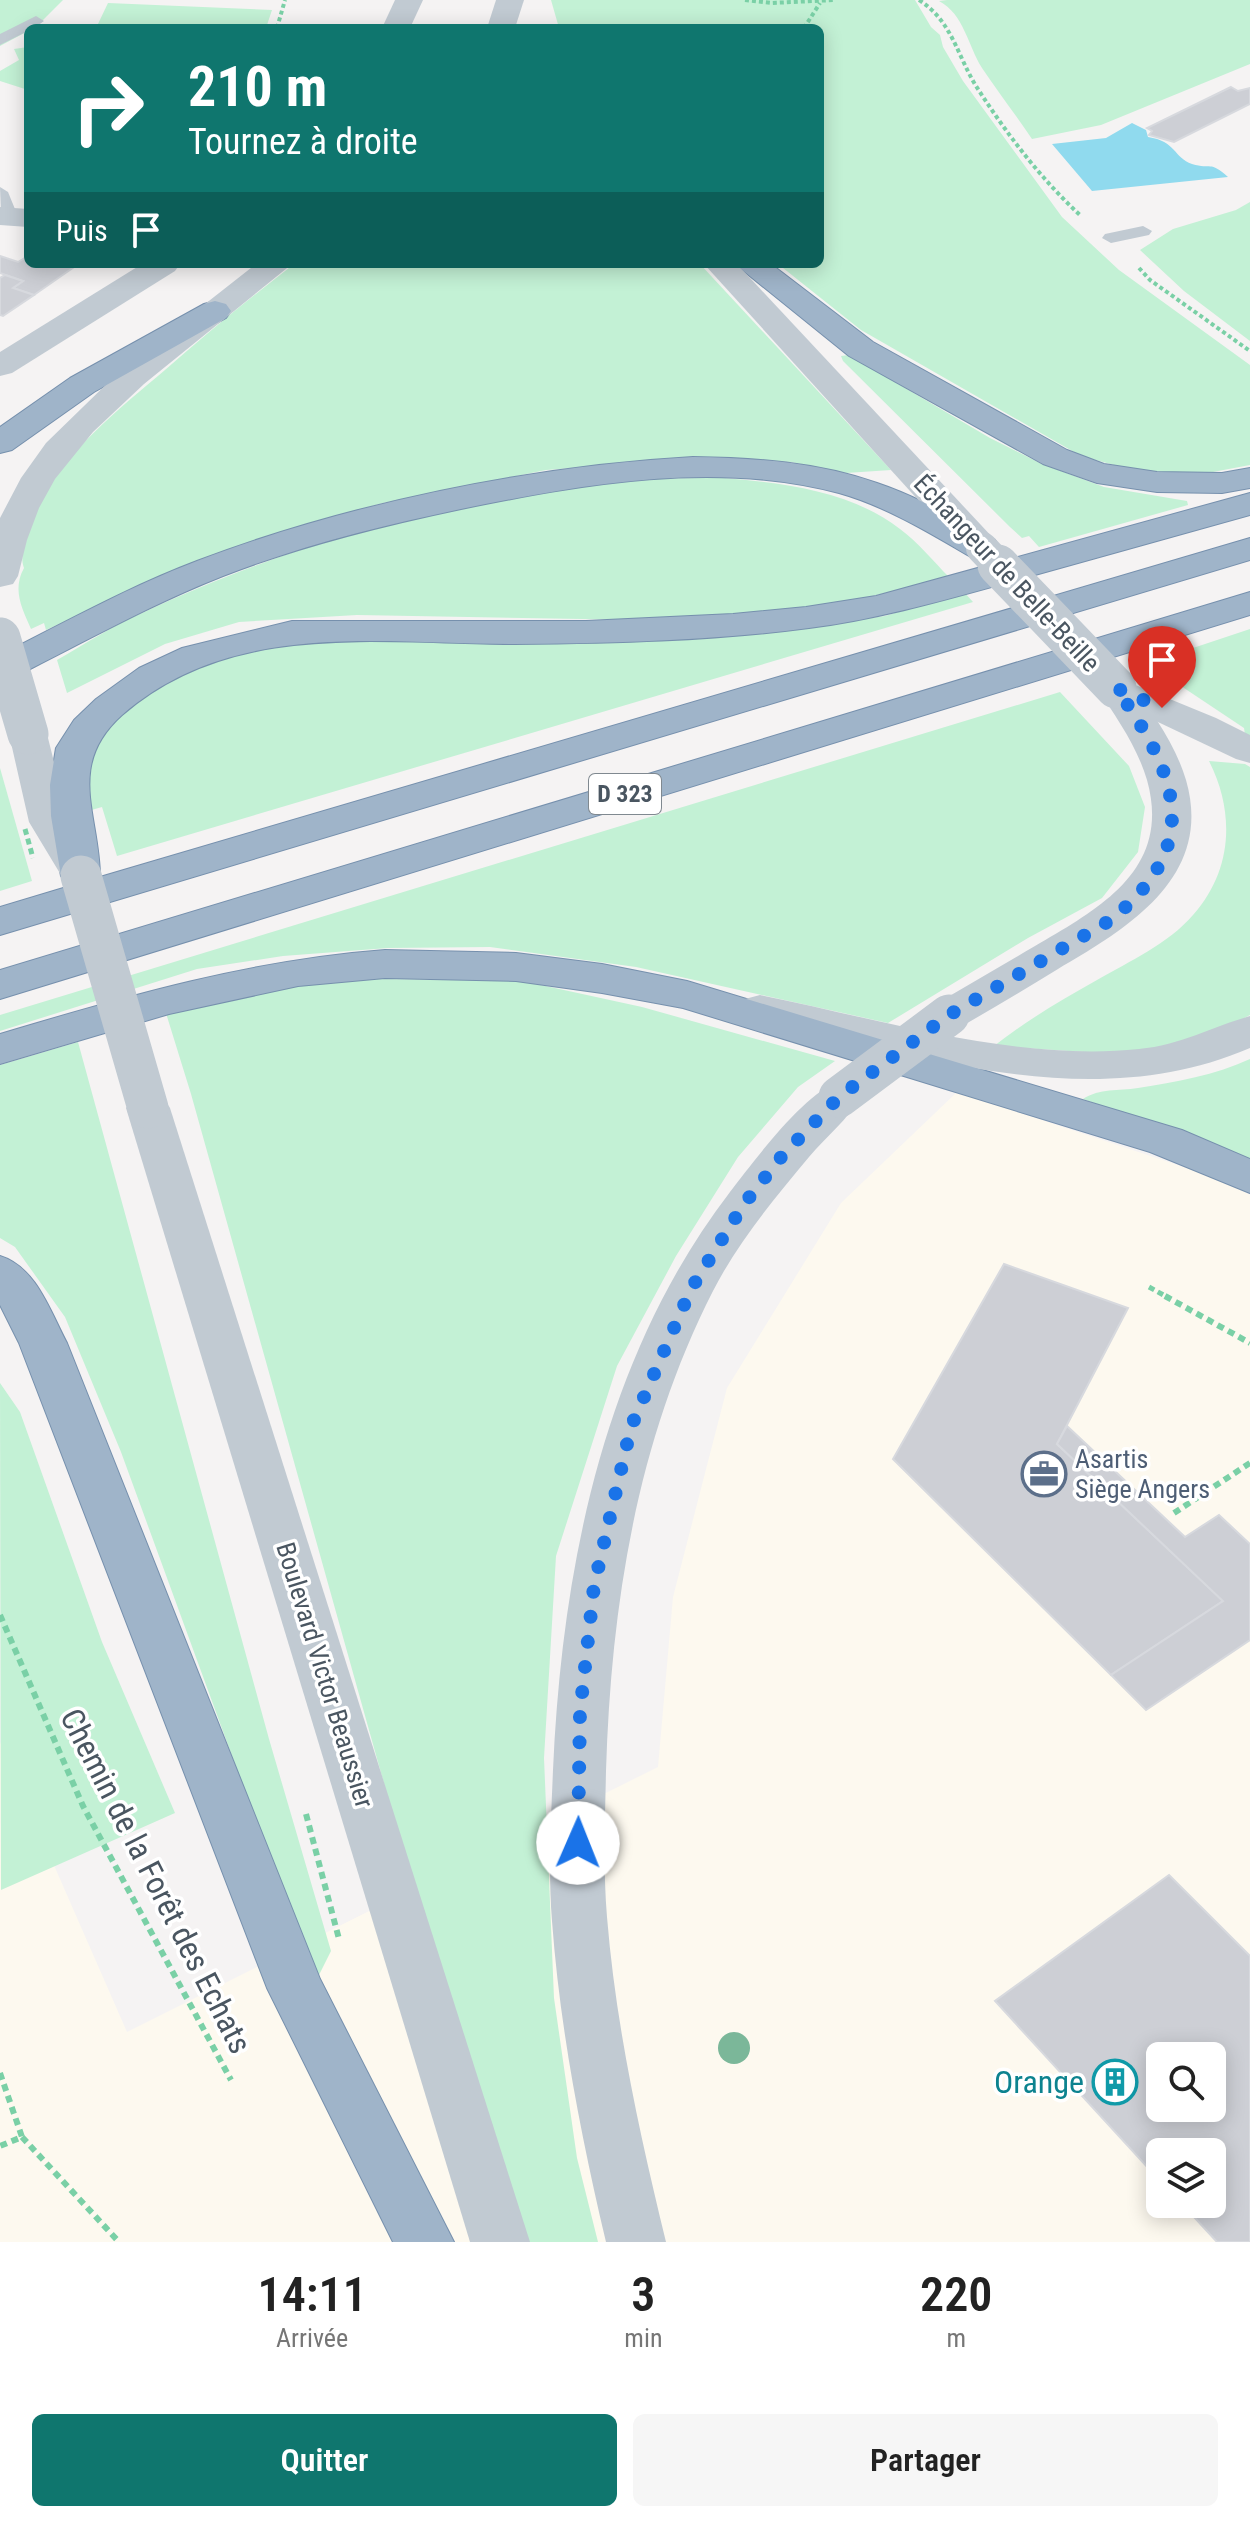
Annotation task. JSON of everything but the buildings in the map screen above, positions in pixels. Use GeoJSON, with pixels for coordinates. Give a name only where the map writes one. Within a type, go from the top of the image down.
{"type":"FeatureCollection","features":[{"type":"Feature","properties":{"kind":"highway"},"geometry":{"type":"LineString","coordinates":[[756,268],[861,349],[1055,457],[1097,473],[1157,482],[1222,483],[1250,478]]}},
{"type":"Feature","properties":{"kind":"highway"},"geometry":{"type":"LineString","coordinates":[[0,443],[82,385],[215,311]]}},
{"type":"Feature","properties":{"kind":"highway"},"geometry":{"type":"LineString","coordinates":[[0,673],[19,660],[178,582],[310,535],[419,508],[560,480],[640,470],[700,468],[799,473],[847,484],[884,497],[982,548]]}},
{"type":"Feature","properties":{"kind":"highway"},"geometry":{"type":"LineString","coordinates":[[60,819],[69,790],[73,752],[94,721],[129,689],[171,663],[230,644],[292,632],[688,630],[827,616],[879,607],[1250,504]]}},
{"type":"Feature","properties":{"kind":"highway","name":"D 323"},"geometry":{"type":"LineString","coordinates":[[0,921],[1250,549]]}},
{"type":"Feature","properties":{"kind":"highway","name":"D 323"},"geometry":{"type":"LineString","coordinates":[[0,985],[1250,603]]}},
{"type":"Feature","properties":{"kind":"highway"},"geometry":{"type":"LineString","coordinates":[[0,1049],[196,992],[342,967],[444,962],[643,985],[687,995],[1166,1141],[1250,1177]]}},
{"type":"Feature","properties":{"kind":"highway"},"geometry":{"type":"LineString","coordinates":[[0,1273],[20,1297],[43,1343],[295,1988],[424,2242]]}},
{"type":"Feature","properties":{"kind":"street"},"geometry":{"type":"LineString","coordinates":[[398,24],[409,0]]}},
{"type":"Feature","properties":{"kind":"street"},"geometry":{"type":"LineString","coordinates":[[502,24],[510,0]]}},
{"type":"Feature","properties":{"kind":"street"},"geometry":{"type":"LineString","coordinates":[[0,366],[156,268]]}},
{"type":"Feature","properties":{"kind":"street"},"geometry":{"type":"LineString","coordinates":[[0,576],[15,518],[29,489],[62,444],[102,401],[271,268]]}},
{"type":"Feature","properties":{"kind":"street","name":"Échangeur de Belle-Beille"},"geometry":{"type":"LineString","coordinates":[[636,2242],[614,2153],[596,2041],[581,1933],[578,1843],[580,1712],[594,1586],[631,1427],[691,1289],[744,1204],[782,1156],[839,1097],[949,1015],[1109,921],[1131,904],[1164,860],[1172,836],[1167,786],[1151,742],[1116,688],[724,268]]}},
{"type":"Feature","properties":{"kind":"street"},"geometry":{"type":"LineString","coordinates":[[0,638],[28,734],[60,819]]}},
{"type":"Feature","properties":{"kind":"street"},"geometry":{"type":"LineString","coordinates":[[1116,688],[1250,751]]}},
{"type":"Feature","properties":{"kind":"street","name":"Boulevard Victor Beaussier"},"geometry":{"type":"LineString","coordinates":[[60,819],[81,876],[148,1108],[500,2242]]}},
{"type":"Feature","properties":{"kind":"street"},"geometry":{"type":"LineString","coordinates":[[687,995],[978,1054],[1048,1063],[1138,1067],[1230,1043],[1250,1031]]}},
{"type":"Feature","properties":{"kind":"lane"},"geometry":{"type":"LineString","coordinates":[[30,24],[36,21]]}},
{"type":"Feature","properties":{"kind":"lane"},"geometry":{"type":"LineString","coordinates":[[0,40],[24,27]]}},
{"type":"Feature","properties":{"kind":"lane"},"geometry":{"type":"LineString","coordinates":[[1111,238],[1143,231]]}},
{"type":"Feature","properties":{"kind":"path"},"geometry":{"type":"LineString","coordinates":[[278,24],[285,0]]}},
{"type":"Feature","properties":{"kind":"path"},"geometry":{"type":"LineString","coordinates":[[745,0],[834,0]]}},
{"type":"Feature","properties":{"kind":"path"},"geometry":{"type":"LineString","coordinates":[[919,0],[932,7],[949,24],[964,66],[992,110],[1053,188],[1090,224],[1111,238],[1150,280],[1250,351]]}},
{"type":"Feature","properties":{"kind":"path"},"geometry":{"type":"LineString","coordinates":[[807,24],[821,2]]}},
{"type":"Feature","properties":{"kind":"path"},"geometry":{"type":"LineString","coordinates":[[1149,1287],[1250,1343]]}},
{"type":"Feature","properties":{"kind":"path"},"geometry":{"type":"LineString","coordinates":[[1174,1513],[1250,1463]]}},
{"type":"Feature","properties":{"kind":"path","name":"Chemin de la Forêt des Echats"},"geometry":{"type":"LineString","coordinates":[[0,1615],[83,1806],[231,2080]]}},
{"type":"Feature","properties":{"kind":"path"},"geometry":{"type":"LineString","coordinates":[[0,2073],[22,2137],[119,2242]]}},
{"type":"Feature","properties":{"kind":"path"},"geometry":{"type":"LineString","coordinates":[[0,2146],[22,2137]]}},
{"type":"Feature","properties":{"kind":"shaded area"},"geometry":{"type":"Polygon","coordinates":[[[957,1092],[1220,1179],[1250,1195],[1250,2242],[0,2242],[0,1742],[127,2032],[658,1767],[673,1597],[727,1388],[841,1203],[957,1092]]]}},
{"type":"Feature","properties":{"kind":"green space"},"geometry":{"type":"Polygon","coordinates":[[[0,0],[63,0],[39,24],[24,24],[24,33],[0,46],[0,0]]]}},
{"type":"Feature","properties":{"kind":"green space"},"geometry":{"type":"Polygon","coordinates":[[[551,0],[915,0],[931,27],[940,35],[943,47],[963,81],[1062,217],[1119,270],[1250,365],[1250,465],[1197,475],[1129,469],[1081,456],[861,330],[783,268],[824,268],[824,24],[558,24],[551,0]]]}},
{"type":"Feature","properties":{"kind":"green space"},"geometry":{"type":"Polygon","coordinates":[[[1250,0],[1250,64],[1101,125],[1032,139],[982,68],[960,22],[939,1],[1250,0]]]}},
{"type":"Feature","properties":{"kind":"green space"},"geometry":{"type":"Polygon","coordinates":[[[108,3],[272,10],[267,24],[98,24],[108,3]]]}},
{"type":"Feature","properties":{"kind":"green space"},"geometry":{"type":"Polygon","coordinates":[[[24,48],[24,89],[0,81],[0,71],[19,60],[14,49],[24,48]]]}},
{"type":"Feature","properties":{"kind":"green space"},"geometry":{"type":"Polygon","coordinates":[[[1250,202],[1250,341],[1184,291],[1140,250],[1173,229],[1236,210],[1250,202]]]}},
{"type":"Feature","properties":{"kind":"green space"},"geometry":{"type":"Polygon","coordinates":[[[289,268],[704,268],[891,470],[846,473],[791,462],[705,458],[546,470],[383,503],[287,530],[182,569],[46,630],[44,623],[31,629],[19,591],[24,568],[22,560],[36,512],[49,488],[64,465],[102,424],[289,268]]]}},
{"type":"Feature","properties":{"kind":"green space"},"geometry":{"type":"Polygon","coordinates":[[[849,355],[990,438],[1042,464],[1104,487],[1187,501],[1188,505],[1039,547],[1029,536],[1022,538],[1010,527],[843,361],[841,356],[849,355]]]}},
{"type":"Feature","properties":{"kind":"green space"},"geometry":{"type":"Polygon","coordinates":[[[724,478],[793,486],[839,497],[860,506],[907,534],[949,577],[861,599],[786,611],[641,620],[357,615],[239,622],[165,644],[67,693],[57,660],[120,624],[198,588],[319,544],[382,525],[445,509],[572,486],[644,479],[724,478]]]}},
{"type":"Feature","properties":{"kind":"green space"},"geometry":{"type":"Polygon","coordinates":[[[964,592],[973,602],[117,856],[102,807],[88,811],[86,778],[100,737],[133,699],[177,672],[290,641],[613,640],[756,634],[885,616],[964,592]]]}},
{"type":"Feature","properties":{"kind":"green space"},"geometry":{"type":"Polygon","coordinates":[[[1250,629],[1250,738],[1245,735],[1244,728],[1163,674],[1151,662],[1250,629]]]}},
{"type":"Feature","properties":{"kind":"green space"},"geometry":{"type":"Polygon","coordinates":[[[1060,692],[1129,766],[1145,807],[1138,852],[1102,898],[1028,938],[888,1023],[636,967],[490,947],[388,948],[283,956],[197,969],[0,1031],[0,1015],[1060,692]]]}},
{"type":"Feature","properties":{"kind":"green space"},"geometry":{"type":"Polygon","coordinates":[[[1209,761],[1250,767],[1250,1015],[1206,1039],[1130,1055],[994,1046],[1057,1003],[1160,943],[1183,925],[1206,898],[1216,879],[1226,840],[1223,800],[1209,761]]]}},
{"type":"Feature","properties":{"kind":"green space"},"geometry":{"type":"Polygon","coordinates":[[[0,768],[32,881],[0,891],[0,768]]]}},
{"type":"Feature","properties":{"kind":"green space"},"geometry":{"type":"Polygon","coordinates":[[[374,979],[518,980],[642,1007],[835,1061],[798,1087],[738,1157],[676,1256],[617,1366],[556,1556],[544,1758],[554,1998],[577,2158],[598,2242],[521,2242],[390,1805],[165,1010],[264,989],[374,979]]]}},
{"type":"Feature","properties":{"kind":"green space"},"geometry":{"type":"Polygon","coordinates":[[[78,1042],[269,1739],[331,1951],[318,1977],[251,1808],[121,1452],[65,1317],[15,1247],[0,1238],[0,1065],[78,1042]]]}},
{"type":"Feature","properties":{"kind":"green space"},"geometry":{"type":"Polygon","coordinates":[[[1250,1059],[1250,1159],[1083,1099],[1103,1091],[1195,1077],[1250,1059]]]}},
{"type":"Feature","properties":{"kind":"green space"},"geometry":{"type":"Polygon","coordinates":[[[0,1383],[20,1412],[102,1642],[175,1813],[1,1890],[0,1383]]]}},
{"type":"Feature","properties":{"kind":"water"},"geometry":{"type":"Polygon","coordinates":[[[1132,123],[1146,130],[1148,137],[1164,142],[1186,161],[1214,167],[1228,177],[1092,191],[1052,144],[1106,138],[1132,123]]]}},
{"type":"Feature","properties":{"kind":"place","name":"Asartis Siège Angers"},"geometry":{"type":"Point","coordinates":[1044,1474]}},
{"type":"Feature","properties":{"kind":"place","name":"Orange"},"geometry":{"type":"Point","coordinates":[1115,2082]}},
{"type":"Feature","properties":{"kind":"route"},"geometry":{"type":"LineString","coordinates":[[578,1843],[580,1712],[594,1586],[631,1427],[691,1289],[744,1204],[782,1156],[839,1097],[949,1015],[1109,921],[1131,904],[1151,881],[1164,860],[1172,836],[1172,807],[1151,742],[1116,688],[1162,708]]}}]}
